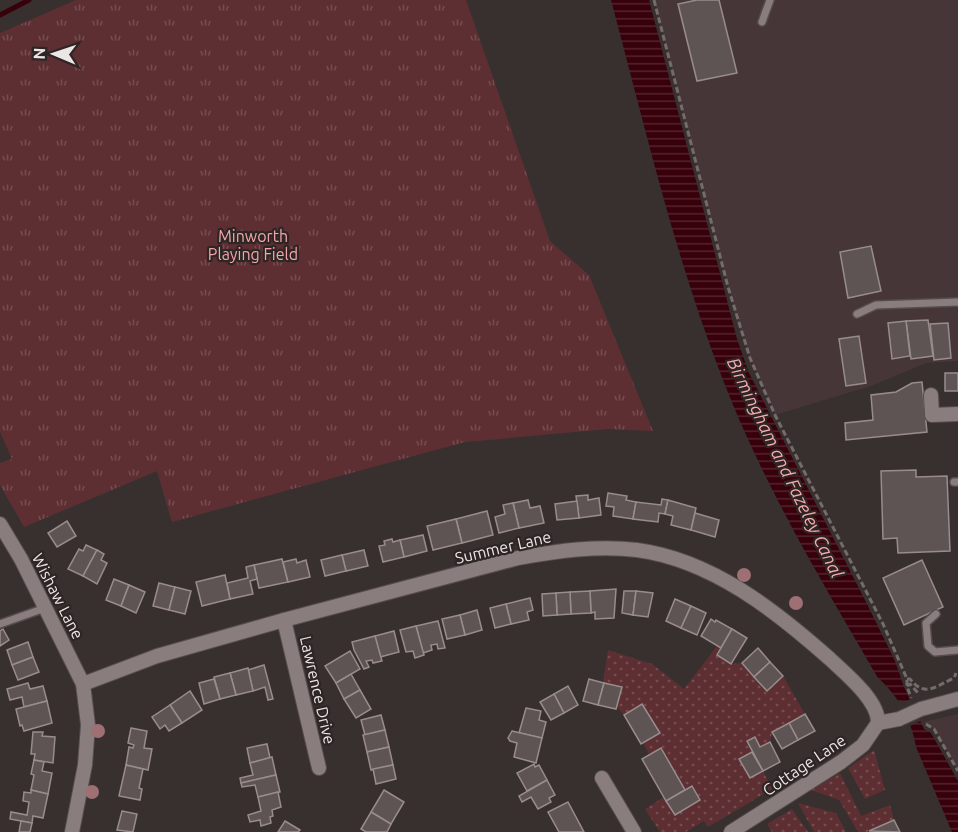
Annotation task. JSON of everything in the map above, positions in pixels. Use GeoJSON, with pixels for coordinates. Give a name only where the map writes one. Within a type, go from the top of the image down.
{"type":"FeatureCollection","features":[{"type":"Feature","properties":{"kind":"street"},"geometry":{"type":"LineString","coordinates":[[932,395],[932,415],[958,414]]}},
{"type":"Feature","properties":{"kind":"street","name":"Wishaw Lane"},"geometry":{"type":"LineString","coordinates":[[0,524],[21,559],[84,684]]}},
{"type":"Feature","properties":{"kind":"street","name":"Summer Lane"},"geometry":{"type":"LineString","coordinates":[[84,684],[157,656],[518,558],[554,551],[596,548],[637,550],[666,556],[706,572],[771,609],[848,676],[876,708],[879,715],[878,723]]}},
{"type":"Feature","properties":{"kind":"street","name":"Lawrence Drive"},"geometry":{"type":"LineString","coordinates":[[284,620],[319,768]]}},
{"type":"Feature","properties":{"kind":"street"},"geometry":{"type":"LineString","coordinates":[[72,832],[85,765],[88,725],[84,684]]}},
{"type":"Feature","properties":{"kind":"street"},"geometry":{"type":"LineString","coordinates":[[878,723],[899,719],[958,699]]}},
{"type":"Feature","properties":{"kind":"street","name":"Cottage Lane"},"geometry":{"type":"LineString","coordinates":[[731,832],[841,762],[863,745],[878,723]]}},
{"type":"Feature","properties":{"kind":"street"},"geometry":{"type":"LineString","coordinates":[[602,778],[634,832]]}},
{"type":"Feature","properties":{"kind":"street"},"geometry":{"type":"LineString","coordinates":[[753,820],[760,832]]}},
{"type":"Feature","properties":{"kind":"lane"},"geometry":{"type":"LineString","coordinates":[[762,22],[770,0]]}},
{"type":"Feature","properties":{"kind":"lane"},"geometry":{"type":"LineString","coordinates":[[857,314],[876,305],[958,302]]}},
{"type":"Feature","properties":{"kind":"lane"},"geometry":{"type":"LineString","coordinates":[[0,624],[45,608]]}},
{"type":"Feature","properties":{"kind":"lane"},"geometry":{"type":"LineString","coordinates":[[936,614],[926,623],[928,646],[935,652],[958,650]]}},
{"type":"Feature","properties":{"kind":"path"},"geometry":{"type":"LineString","coordinates":[[654,0],[728,287],[750,358],[775,415],[883,624],[907,679],[907,686],[920,712],[934,729],[958,771]]}},
{"type":"Feature","properties":{"kind":"path"},"geometry":{"type":"LineString","coordinates":[[907,679],[910,679],[919,689],[927,690],[954,678],[956,673]]}},
{"type":"Feature","properties":{"kind":"path"},"geometry":{"type":"LineString","coordinates":[[907,686],[910,684],[916,693],[924,694]]}},
{"type":"Feature","properties":{"kind":"shaded area"},"geometry":{"type":"Polygon","coordinates":[[[654,0],[958,0],[958,361],[926,363],[871,386],[775,415],[750,358],[737,321],[654,0]]]}},
{"type":"Feature","properties":{"kind":"shaded area"},"geometry":{"type":"Polygon","coordinates":[[[958,714],[958,771],[934,729],[923,722],[958,714]]]}},
{"type":"Feature","properties":{"kind":"green space","name":"Minworth Playing Field"},"geometry":{"type":"Polygon","coordinates":[[[76,0],[466,0],[550,241],[589,275],[653,431],[608,429],[465,442],[172,522],[157,471],[24,527],[0,485],[0,463],[12,459],[0,432],[0,33],[76,0]]]}},
{"type":"Feature","properties":{"kind":"green space"},"geometry":{"type":"Polygon","coordinates":[[[717,646],[721,648],[717,656],[731,664],[742,663],[767,691],[783,676],[805,714],[772,732],[770,742],[760,747],[755,737],[747,741],[752,752],[740,759],[750,778],[763,771],[772,789],[708,827],[704,821],[686,832],[660,832],[645,809],[664,797],[675,815],[700,800],[685,790],[661,748],[649,754],[643,743],[659,733],[642,705],[624,715],[617,707],[622,688],[603,682],[608,650],[652,664],[684,689],[717,646]]]}},
{"type":"Feature","properties":{"kind":"green space"},"geometry":{"type":"Polygon","coordinates":[[[874,750],[885,790],[865,799],[848,768],[874,750]]]}},
{"type":"Feature","properties":{"kind":"green space"},"geometry":{"type":"Polygon","coordinates":[[[840,773],[861,816],[890,805],[894,820],[867,832],[858,832],[839,800],[811,790],[840,773]]]}},
{"type":"Feature","properties":{"kind":"green space"},"geometry":{"type":"Polygon","coordinates":[[[798,803],[836,813],[846,832],[814,832],[798,803]]]}},
{"type":"Feature","properties":{"kind":"green space"},"geometry":{"type":"Polygon","coordinates":[[[792,809],[808,832],[772,832],[767,824],[792,809]]]}},
{"type":"Feature","properties":{"kind":"water","name":"Birmingham and Fazeley Canal"},"geometry":{"type":"Polygon","coordinates":[[[611,0],[649,0],[737,339],[749,373],[867,604],[895,661],[904,687],[924,729],[931,733],[958,781],[958,832],[952,832],[916,747],[903,709],[892,692],[878,678],[815,569],[775,495],[739,419],[706,334],[675,239],[611,0]]]}},
{"type":"Feature","properties":{"kind":"pier"},"geometry":{"type":"Polygon","coordinates":[[[913,698],[923,720],[908,727],[893,700],[906,701],[913,698]]]}},
{"type":"Feature","properties":{"kind":"building"},"geometry":{"type":"Polygon","coordinates":[[[697,0],[719,0],[737,73],[697,81],[678,4],[697,0]]]}},
{"type":"Feature","properties":{"kind":"building"},"geometry":{"type":"Polygon","coordinates":[[[871,246],[881,291],[848,298],[840,252],[871,246]]]}},
{"type":"Feature","properties":{"kind":"building"},"geometry":{"type":"Polygon","coordinates":[[[928,320],[933,356],[911,359],[906,321],[928,320]]]}},
{"type":"Feature","properties":{"kind":"building"},"geometry":{"type":"Polygon","coordinates":[[[906,321],[910,356],[892,359],[888,323],[906,321]]]}},
{"type":"Feature","properties":{"kind":"building"},"geometry":{"type":"Polygon","coordinates":[[[948,323],[951,358],[934,360],[930,324],[948,323]]]}},
{"type":"Feature","properties":{"kind":"building"},"geometry":{"type":"Polygon","coordinates":[[[859,336],[866,383],[846,386],[839,339],[859,336]]]}},
{"type":"Feature","properties":{"kind":"building"},"geometry":{"type":"Polygon","coordinates":[[[945,373],[958,373],[958,391],[945,391],[945,373]]]}},
{"type":"Feature","properties":{"kind":"building"},"geometry":{"type":"Polygon","coordinates":[[[922,382],[927,432],[846,440],[845,423],[873,420],[871,395],[896,392],[912,383],[922,382]]]}},
{"type":"Feature","properties":{"kind":"building"},"geometry":{"type":"Polygon","coordinates":[[[916,470],[916,477],[947,476],[950,551],[898,553],[897,538],[883,539],[881,471],[916,470]]]}},
{"type":"Feature","properties":{"kind":"building"},"geometry":{"type":"Polygon","coordinates":[[[608,493],[627,496],[626,500],[636,502],[633,519],[613,516],[614,507],[606,506],[608,493]]]}},
{"type":"Feature","properties":{"kind":"building"},"geometry":{"type":"Polygon","coordinates":[[[588,495],[588,500],[599,498],[601,515],[579,518],[576,496],[588,495]]]}},
{"type":"Feature","properties":{"kind":"building"},"geometry":{"type":"Polygon","coordinates":[[[662,499],[668,500],[665,514],[659,513],[658,522],[633,519],[636,502],[661,505],[662,499]]]}},
{"type":"Feature","properties":{"kind":"building"},"geometry":{"type":"Polygon","coordinates":[[[528,500],[530,508],[540,506],[544,523],[519,528],[513,503],[528,500]]]}},
{"type":"Feature","properties":{"kind":"building"},"geometry":{"type":"Polygon","coordinates":[[[668,500],[696,508],[691,530],[671,525],[673,516],[665,514],[668,500]]]}},
{"type":"Feature","properties":{"kind":"building"},"geometry":{"type":"Polygon","coordinates":[[[577,501],[579,518],[557,520],[555,504],[577,501]]]}},
{"type":"Feature","properties":{"kind":"building"},"geometry":{"type":"Polygon","coordinates":[[[513,503],[519,528],[499,533],[495,517],[505,514],[503,505],[513,503]]]}},
{"type":"Feature","properties":{"kind":"building"},"geometry":{"type":"Polygon","coordinates":[[[487,511],[493,535],[462,543],[456,519],[487,511]]]}},
{"type":"Feature","properties":{"kind":"building"},"geometry":{"type":"Polygon","coordinates":[[[695,513],[719,520],[715,537],[691,530],[695,513]]]}},
{"type":"Feature","properties":{"kind":"building"},"geometry":{"type":"Polygon","coordinates":[[[456,519],[462,543],[433,550],[427,526],[456,519]]]}},
{"type":"Feature","properties":{"kind":"building"},"geometry":{"type":"Polygon","coordinates":[[[67,521],[76,536],[57,547],[48,533],[67,521]]]}},
{"type":"Feature","properties":{"kind":"building"},"geometry":{"type":"Polygon","coordinates":[[[423,535],[427,551],[404,557],[400,540],[423,535]]]}},
{"type":"Feature","properties":{"kind":"building"},"geometry":{"type":"Polygon","coordinates":[[[392,539],[393,542],[400,540],[404,557],[383,562],[379,546],[385,545],[384,541],[392,539]]]}},
{"type":"Feature","properties":{"kind":"building"},"geometry":{"type":"Polygon","coordinates":[[[86,545],[97,550],[83,576],[68,569],[79,549],[83,551],[86,545]]]}},
{"type":"Feature","properties":{"kind":"building"},"geometry":{"type":"Polygon","coordinates":[[[97,550],[104,554],[101,560],[107,563],[97,584],[83,576],[97,550]]]}},
{"type":"Feature","properties":{"kind":"building"},"geometry":{"type":"Polygon","coordinates":[[[364,550],[368,566],[346,571],[342,555],[364,550]]]}},
{"type":"Feature","properties":{"kind":"building"},"geometry":{"type":"Polygon","coordinates":[[[342,555],[346,571],[325,576],[321,560],[342,555]]]}},
{"type":"Feature","properties":{"kind":"building"},"geometry":{"type":"Polygon","coordinates":[[[282,559],[288,582],[259,588],[254,565],[282,559]]]}},
{"type":"Feature","properties":{"kind":"building"},"geometry":{"type":"Polygon","coordinates":[[[296,559],[297,563],[306,560],[310,577],[288,582],[283,562],[296,559]]]}},
{"type":"Feature","properties":{"kind":"building"},"geometry":{"type":"Polygon","coordinates":[[[922,560],[943,607],[904,625],[883,578],[922,560]]]}},
{"type":"Feature","properties":{"kind":"building"},"geometry":{"type":"Polygon","coordinates":[[[254,565],[257,579],[250,581],[253,594],[230,599],[227,583],[248,578],[246,567],[254,565]]]}},
{"type":"Feature","properties":{"kind":"building"},"geometry":{"type":"Polygon","coordinates":[[[225,575],[230,599],[202,606],[196,582],[225,575]]]}},
{"type":"Feature","properties":{"kind":"building"},"geometry":{"type":"Polygon","coordinates":[[[114,579],[129,585],[121,606],[106,600],[114,579]]]}},
{"type":"Feature","properties":{"kind":"building"},"geometry":{"type":"Polygon","coordinates":[[[159,583],[175,587],[169,610],[153,606],[159,583]]]}},
{"type":"Feature","properties":{"kind":"building"},"geometry":{"type":"Polygon","coordinates":[[[129,585],[145,592],[136,613],[121,606],[129,585]]]}},
{"type":"Feature","properties":{"kind":"building"},"geometry":{"type":"Polygon","coordinates":[[[175,587],[191,591],[185,614],[169,610],[175,587]]]}},
{"type":"Feature","properties":{"kind":"building"},"geometry":{"type":"Polygon","coordinates":[[[616,589],[614,618],[595,619],[595,612],[591,613],[590,591],[616,589]]]}},
{"type":"Feature","properties":{"kind":"building"},"geometry":{"type":"Polygon","coordinates":[[[590,591],[591,613],[571,614],[570,592],[590,591]]]}},
{"type":"Feature","properties":{"kind":"building"},"geometry":{"type":"Polygon","coordinates":[[[624,591],[636,591],[633,615],[622,613],[624,591]]]}},
{"type":"Feature","properties":{"kind":"building"},"geometry":{"type":"Polygon","coordinates":[[[636,591],[653,593],[648,617],[633,615],[636,591]]]}},
{"type":"Feature","properties":{"kind":"building"},"geometry":{"type":"Polygon","coordinates":[[[570,592],[571,614],[557,615],[556,593],[570,592]]]}},
{"type":"Feature","properties":{"kind":"building"},"geometry":{"type":"Polygon","coordinates":[[[556,593],[557,615],[543,616],[542,594],[556,593]]]}},
{"type":"Feature","properties":{"kind":"building"},"geometry":{"type":"Polygon","coordinates":[[[530,598],[533,610],[527,612],[529,620],[511,624],[506,604],[530,598]]]}},
{"type":"Feature","properties":{"kind":"building"},"geometry":{"type":"Polygon","coordinates":[[[675,599],[691,606],[681,628],[666,621],[675,599]]]}},
{"type":"Feature","properties":{"kind":"building"},"geometry":{"type":"Polygon","coordinates":[[[506,604],[511,624],[495,628],[490,608],[506,604]]]}},
{"type":"Feature","properties":{"kind":"building"},"geometry":{"type":"Polygon","coordinates":[[[691,606],[706,613],[697,635],[681,628],[691,606]]]}},
{"type":"Feature","properties":{"kind":"building"},"geometry":{"type":"Polygon","coordinates":[[[477,610],[482,630],[465,635],[460,615],[477,610]]]}},
{"type":"Feature","properties":{"kind":"building"},"geometry":{"type":"Polygon","coordinates":[[[460,615],[465,635],[447,639],[442,619],[460,615]]]}},
{"type":"Feature","properties":{"kind":"building"},"geometry":{"type":"Polygon","coordinates":[[[711,619],[732,629],[721,648],[701,636],[711,619]]]}},
{"type":"Feature","properties":{"kind":"building"},"geometry":{"type":"Polygon","coordinates":[[[438,621],[445,648],[438,649],[437,644],[431,645],[432,650],[423,653],[416,626],[438,621]]]}},
{"type":"Feature","properties":{"kind":"building"},"geometry":{"type":"Polygon","coordinates":[[[416,626],[424,655],[415,658],[413,651],[406,652],[400,630],[416,626]]]}},
{"type":"Feature","properties":{"kind":"building"},"geometry":{"type":"Polygon","coordinates":[[[3,629],[9,640],[0,646],[0,631],[3,629]]]}},
{"type":"Feature","properties":{"kind":"building"},"geometry":{"type":"Polygon","coordinates":[[[732,629],[747,638],[731,664],[717,655],[732,629]]]}},
{"type":"Feature","properties":{"kind":"building"},"geometry":{"type":"Polygon","coordinates":[[[394,631],[399,652],[380,657],[375,636],[394,631]]]}},
{"type":"Feature","properties":{"kind":"building"},"geometry":{"type":"Polygon","coordinates":[[[375,636],[382,661],[373,663],[372,660],[366,661],[369,667],[364,669],[352,642],[375,636]]]}},
{"type":"Feature","properties":{"kind":"building"},"geometry":{"type":"Polygon","coordinates":[[[28,642],[33,657],[12,665],[7,650],[28,642]]]}},
{"type":"Feature","properties":{"kind":"building"},"geometry":{"type":"Polygon","coordinates":[[[758,648],[770,662],[754,677],[742,663],[758,648]]]}},
{"type":"Feature","properties":{"kind":"building"},"geometry":{"type":"Polygon","coordinates":[[[350,651],[360,669],[336,683],[325,666],[350,651]]]}},
{"type":"Feature","properties":{"kind":"building"},"geometry":{"type":"Polygon","coordinates":[[[33,657],[39,672],[18,680],[12,665],[33,657]]]}},
{"type":"Feature","properties":{"kind":"building"},"geometry":{"type":"Polygon","coordinates":[[[770,662],[783,676],[767,691],[754,677],[770,662]]]}},
{"type":"Feature","properties":{"kind":"building"},"geometry":{"type":"Polygon","coordinates":[[[264,665],[273,699],[268,700],[265,687],[253,691],[248,670],[264,665]]]}},
{"type":"Feature","properties":{"kind":"building"},"geometry":{"type":"Polygon","coordinates":[[[248,668],[253,691],[236,695],[230,673],[248,668]]]}},
{"type":"Feature","properties":{"kind":"building"},"geometry":{"type":"Polygon","coordinates":[[[230,673],[236,695],[220,699],[214,677],[230,673]]]}},
{"type":"Feature","properties":{"kind":"building"},"geometry":{"type":"Polygon","coordinates":[[[351,674],[360,690],[344,699],[336,683],[351,674]]]}},
{"type":"Feature","properties":{"kind":"building"},"geometry":{"type":"Polygon","coordinates":[[[214,679],[220,699],[204,704],[199,683],[214,679]]]}},
{"type":"Feature","properties":{"kind":"building"},"geometry":{"type":"Polygon","coordinates":[[[589,679],[604,683],[598,705],[583,701],[589,679]]]}},
{"type":"Feature","properties":{"kind":"building"},"geometry":{"type":"Polygon","coordinates":[[[28,683],[30,689],[43,686],[47,701],[24,707],[22,697],[10,700],[7,689],[28,683]]]}},
{"type":"Feature","properties":{"kind":"building"},"geometry":{"type":"Polygon","coordinates":[[[604,683],[622,687],[616,709],[598,705],[604,683]]]}},
{"type":"Feature","properties":{"kind":"building"},"geometry":{"type":"Polygon","coordinates":[[[568,686],[578,705],[564,713],[554,694],[568,686]]]}},
{"type":"Feature","properties":{"kind":"building"},"geometry":{"type":"Polygon","coordinates":[[[360,690],[371,709],[356,718],[344,699],[360,690]]]}},
{"type":"Feature","properties":{"kind":"building"},"geometry":{"type":"Polygon","coordinates":[[[190,691],[202,710],[182,723],[170,705],[190,691]]]}},
{"type":"Feature","properties":{"kind":"building"},"geometry":{"type":"Polygon","coordinates":[[[554,694],[564,713],[551,720],[540,702],[554,694]]]}},
{"type":"Feature","properties":{"kind":"building"},"geometry":{"type":"Polygon","coordinates":[[[47,701],[52,723],[24,731],[22,725],[20,726],[16,709],[47,701]]]}},
{"type":"Feature","properties":{"kind":"building"},"geometry":{"type":"Polygon","coordinates":[[[642,704],[660,733],[641,744],[624,715],[642,704]]]}},
{"type":"Feature","properties":{"kind":"building"},"geometry":{"type":"Polygon","coordinates":[[[170,705],[182,723],[169,731],[165,725],[160,729],[152,717],[170,705]]]}},
{"type":"Feature","properties":{"kind":"building"},"geometry":{"type":"Polygon","coordinates":[[[526,708],[541,711],[539,720],[546,722],[542,738],[519,733],[526,708]]]}},
{"type":"Feature","properties":{"kind":"building"},"geometry":{"type":"Polygon","coordinates":[[[805,714],[815,731],[798,740],[789,723],[805,714]]]}},
{"type":"Feature","properties":{"kind":"building"},"geometry":{"type":"Polygon","coordinates":[[[381,715],[385,730],[365,735],[361,720],[381,715]]]}},
{"type":"Feature","properties":{"kind":"building"},"geometry":{"type":"Polygon","coordinates":[[[789,723],[798,740],[782,749],[772,732],[789,723]]]}},
{"type":"Feature","properties":{"kind":"building"},"geometry":{"type":"Polygon","coordinates":[[[131,728],[147,731],[144,748],[152,749],[148,770],[126,765],[129,747],[133,748],[134,745],[128,743],[131,728]]]}},
{"type":"Feature","properties":{"kind":"building"},"geometry":{"type":"Polygon","coordinates":[[[385,730],[389,747],[367,752],[363,735],[385,730]]]}},
{"type":"Feature","properties":{"kind":"building"},"geometry":{"type":"Polygon","coordinates":[[[512,731],[542,738],[536,763],[514,757],[517,743],[508,738],[512,731]]]}},
{"type":"Feature","properties":{"kind":"building"},"geometry":{"type":"Polygon","coordinates":[[[33,732],[43,732],[42,736],[55,737],[53,763],[34,760],[35,754],[31,754],[33,732]]]}},
{"type":"Feature","properties":{"kind":"building"},"geometry":{"type":"Polygon","coordinates":[[[755,737],[760,747],[770,742],[780,762],[763,771],[747,741],[755,737]]]}},
{"type":"Feature","properties":{"kind":"building"},"geometry":{"type":"Polygon","coordinates":[[[267,744],[270,758],[250,763],[247,748],[267,744]]]}},
{"type":"Feature","properties":{"kind":"building"},"geometry":{"type":"Polygon","coordinates":[[[389,747],[393,765],[371,770],[367,752],[389,747]]]}},
{"type":"Feature","properties":{"kind":"building"},"geometry":{"type":"Polygon","coordinates":[[[661,748],[685,790],[666,801],[642,759],[661,748]]]}},
{"type":"Feature","properties":{"kind":"building"},"geometry":{"type":"Polygon","coordinates":[[[752,752],[763,771],[750,778],[739,759],[752,752]]]}},
{"type":"Feature","properties":{"kind":"building"},"geometry":{"type":"Polygon","coordinates":[[[272,757],[276,775],[241,783],[240,778],[253,775],[250,763],[272,757]]]}},
{"type":"Feature","properties":{"kind":"building"},"geometry":{"type":"Polygon","coordinates":[[[34,760],[44,762],[42,771],[52,773],[48,794],[31,790],[34,760]]]}},
{"type":"Feature","properties":{"kind":"building"},"geometry":{"type":"Polygon","coordinates":[[[534,764],[535,767],[539,765],[547,780],[527,791],[517,773],[534,764]]]}},
{"type":"Feature","properties":{"kind":"building"},"geometry":{"type":"Polygon","coordinates":[[[126,765],[143,769],[139,788],[142,789],[140,800],[119,796],[126,765]]]}},
{"type":"Feature","properties":{"kind":"building"},"geometry":{"type":"Polygon","coordinates":[[[393,765],[396,779],[376,784],[373,769],[393,765]]]}},
{"type":"Feature","properties":{"kind":"building"},"geometry":{"type":"Polygon","coordinates":[[[276,775],[280,792],[258,797],[255,785],[242,787],[241,783],[276,775]]]}},
{"type":"Feature","properties":{"kind":"building"},"geometry":{"type":"Polygon","coordinates":[[[547,780],[555,795],[549,798],[551,802],[538,809],[531,797],[522,802],[519,796],[547,780]]]}},
{"type":"Feature","properties":{"kind":"building"},"geometry":{"type":"Polygon","coordinates":[[[692,786],[700,800],[675,815],[666,801],[692,786]]]}},
{"type":"Feature","properties":{"kind":"building"},"geometry":{"type":"Polygon","coordinates":[[[31,790],[48,794],[43,818],[33,816],[32,823],[10,819],[11,812],[27,815],[29,802],[23,801],[24,792],[31,793],[31,790]]]}},
{"type":"Feature","properties":{"kind":"building"},"geometry":{"type":"Polygon","coordinates":[[[384,790],[404,802],[391,824],[371,812],[384,790]]]}},
{"type":"Feature","properties":{"kind":"building"},"geometry":{"type":"Polygon","coordinates":[[[278,792],[281,807],[272,810],[271,823],[261,826],[260,820],[250,822],[248,815],[261,811],[258,797],[278,792]]]}},
{"type":"Feature","properties":{"kind":"building"},"geometry":{"type":"Polygon","coordinates":[[[568,802],[584,832],[559,832],[548,812],[568,802]]]}},
{"type":"Feature","properties":{"kind":"building"},"geometry":{"type":"Polygon","coordinates":[[[122,811],[137,814],[133,832],[117,830],[122,811]]]}},
{"type":"Feature","properties":{"kind":"building"},"geometry":{"type":"Polygon","coordinates":[[[371,812],[391,824],[387,832],[366,832],[361,829],[371,812]]]}},
{"type":"Feature","properties":{"kind":"building"},"geometry":{"type":"Polygon","coordinates":[[[894,820],[900,832],[869,831],[894,820]]]}},
{"type":"Feature","properties":{"kind":"building"},"geometry":{"type":"Polygon","coordinates":[[[21,821],[32,823],[30,832],[19,832],[21,821]]]}},
{"type":"Feature","properties":{"kind":"building"},"geometry":{"type":"Polygon","coordinates":[[[285,821],[300,830],[298,832],[278,832],[285,821]]]}},
{"type":"Feature","properties":{"kind":"waterway"},"geometry":{"type":"LineString","coordinates":[[0,15],[29,0]]}}]}
